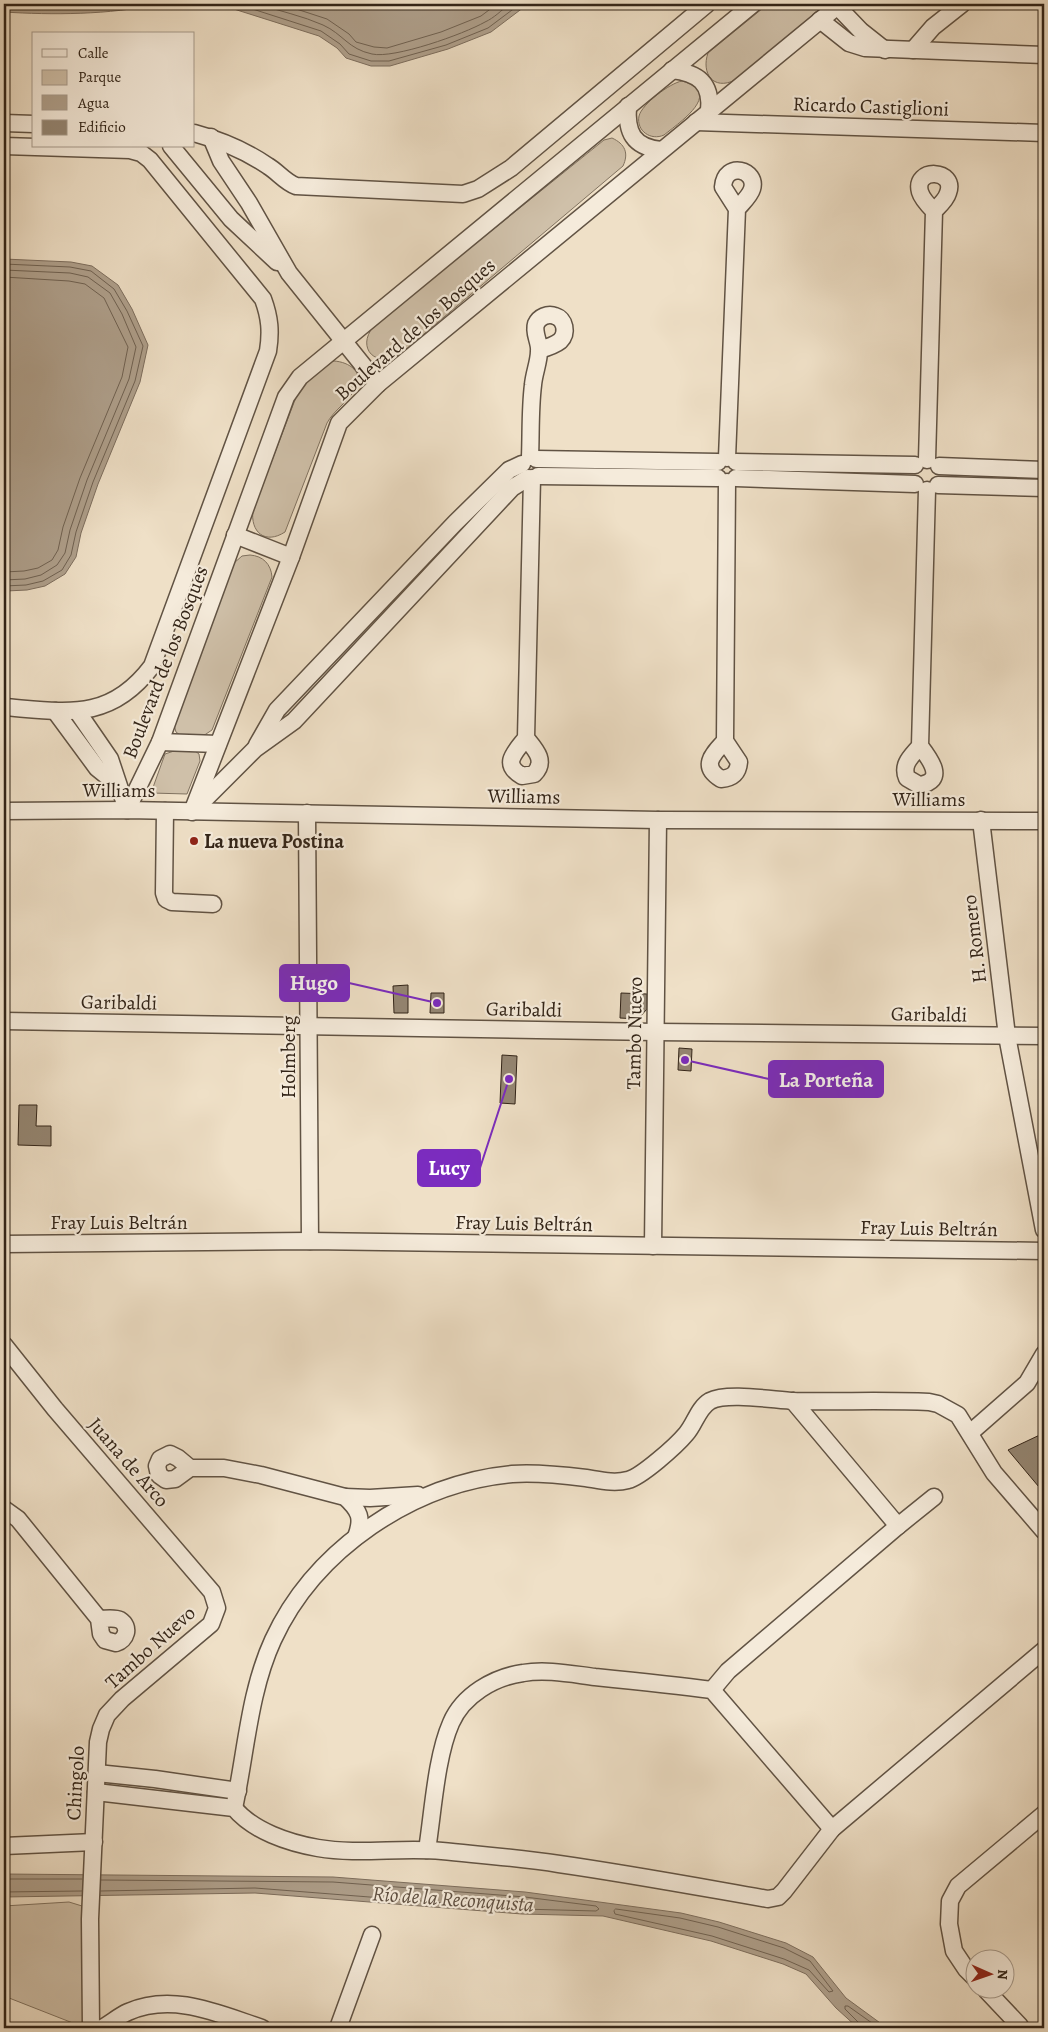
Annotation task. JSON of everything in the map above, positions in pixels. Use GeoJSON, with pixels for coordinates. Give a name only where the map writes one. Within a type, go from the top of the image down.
{"type":"FeatureCollection","features":[{"type":"Feature","properties":{"kind":"street"},"geometry":{"type":"LineString","coordinates":[[195,133],[250,154],[270,167],[289,183],[296,186],[463,194],[478,189],[511,168],[708,4]]}},
{"type":"Feature","properties":{"kind":"street","name":"Boulevard de los Bosques"},"geometry":{"type":"LineString","coordinates":[[127,810],[160,742],[286,397],[300,377],[753,4]]}},
{"type":"Feature","properties":{"kind":"street"},"geometry":{"type":"LineString","coordinates":[[913,50],[933,27],[962,4]]}},
{"type":"Feature","properties":{"kind":"street"},"geometry":{"type":"LineString","coordinates":[[838,5],[860,31],[885,50]]}},
{"type":"Feature","properties":{"kind":"street","name":"Boulevard de los Bosques"},"geometry":{"type":"LineString","coordinates":[[192,812],[291,557],[339,424],[378,384],[838,5]]}},
{"type":"Feature","properties":{"kind":"street"},"geometry":{"type":"LineString","coordinates":[[820,20],[849,43],[858,46],[885,50],[1044,55]]}},
{"type":"Feature","properties":{"kind":"street"},"geometry":{"type":"LineString","coordinates":[[672,70],[686,72],[696,76],[703,82],[710,101],[709,111]]}},
{"type":"Feature","properties":{"kind":"street"},"geometry":{"type":"LineString","coordinates":[[628,106],[627,120],[634,138],[642,145],[651,149],[661,150]]}},
{"type":"Feature","properties":{"kind":"street","name":"Ricardo Castiglioni"},"geometry":{"type":"LineString","coordinates":[[696,122],[1044,133]]}},
{"type":"Feature","properties":{"kind":"street"},"geometry":{"type":"LineString","coordinates":[[4,123],[32,124]]}},
{"type":"Feature","properties":{"kind":"street"},"geometry":{"type":"LineString","coordinates":[[211,138],[221,161],[249,203],[289,274]]}},
{"type":"Feature","properties":{"kind":"street"},"geometry":{"type":"LineString","coordinates":[[4,146],[32,147]]}},
{"type":"Feature","properties":{"kind":"street"},"geometry":{"type":"LineString","coordinates":[[4,707],[77,711],[105,705],[124,696],[140,682],[152,666],[268,351],[271,333],[269,315],[263,299],[150,160],[141,153],[130,150],[67,148]]}},
{"type":"Feature","properties":{"kind":"street"},"geometry":{"type":"LineString","coordinates":[[173,148],[231,219],[289,274],[378,384]]}},
{"type":"Feature","properties":{"kind":"street"},"geometry":{"type":"LineString","coordinates":[[724,741],[727,470],[737,208]]}},
{"type":"Feature","properties":{"kind":"street"},"geometry":{"type":"LineString","coordinates":[[927,464],[934,212]]}},
{"type":"Feature","properties":{"kind":"street"},"geometry":{"type":"LineString","coordinates":[[526,738],[533,385],[539,350]]}},
{"type":"Feature","properties":{"kind":"street"},"geometry":{"type":"LineString","coordinates":[[927,464],[912,475],[927,486]]}},
{"type":"Feature","properties":{"kind":"street"},"geometry":{"type":"LineString","coordinates":[[927,464],[942,475],[927,486]]}},
{"type":"Feature","properties":{"kind":"street"},"geometry":{"type":"LineString","coordinates":[[192,812],[255,749],[294,721],[531,469],[727,470],[927,464],[1044,470]]}},
{"type":"Feature","properties":{"kind":"street"},"geometry":{"type":"LineString","coordinates":[[727,470],[927,486],[1044,488]]}},
{"type":"Feature","properties":{"kind":"street"},"geometry":{"type":"LineString","coordinates":[[920,746],[927,486]]}},
{"type":"Feature","properties":{"kind":"street"},"geometry":{"type":"LineString","coordinates":[[235,535],[291,557]]}},
{"type":"Feature","properties":{"kind":"street"},"geometry":{"type":"LineString","coordinates":[[55,711],[96,768],[118,785]]}},
{"type":"Feature","properties":{"kind":"street"},"geometry":{"type":"LineString","coordinates":[[77,711],[110,758],[127,810]]}},
{"type":"Feature","properties":{"kind":"street"},"geometry":{"type":"LineString","coordinates":[[160,742],[218,744]]}},
{"type":"Feature","properties":{"kind":"street","name":"Williams"},"geometry":{"type":"LineString","coordinates":[[4,811],[127,810],[658,820],[1044,821]]}},
{"type":"Feature","properties":{"kind":"street"},"geometry":{"type":"LineString","coordinates":[[165,811],[164,893],[166,899],[172,902],[212,904]]}},
{"type":"Feature","properties":{"kind":"street","name":"Holmberg"},"geometry":{"type":"LineString","coordinates":[[307,813],[310,1241]]}},
{"type":"Feature","properties":{"kind":"street","name":"Tambo Nuevo"},"geometry":{"type":"LineString","coordinates":[[653,1246],[658,820]]}},
{"type":"Feature","properties":{"kind":"street","name":"H. Romero"},"geometry":{"type":"LineString","coordinates":[[981,820],[1007,1036],[1044,1230]]}},
{"type":"Feature","properties":{"kind":"street","name":"Garibaldi"},"geometry":{"type":"LineString","coordinates":[[4,1021],[655,1032],[1044,1036]]}},
{"type":"Feature","properties":{"kind":"street","name":"Fray Luis Beltrán"},"geometry":{"type":"LineString","coordinates":[[4,1244],[310,1241],[1044,1251]]}},
{"type":"Feature","properties":{"kind":"street","name":"Juana de Arco"},"geometry":{"type":"LineString","coordinates":[[4,1345],[55,1409],[212,1592],[218,1608]]}},
{"type":"Feature","properties":{"kind":"street"},"geometry":{"type":"LineString","coordinates":[[970,1433],[1027,1383],[1044,1354]]}},
{"type":"Feature","properties":{"kind":"street"},"geometry":{"type":"LineString","coordinates":[[190,1468],[224,1468],[261,1475],[346,1497],[370,1498],[406,1497],[436,1492],[480,1480],[512,1474],[542,1474],[617,1482],[630,1480],[644,1472],[686,1434],[703,1407],[711,1400],[724,1397],[793,1401],[929,1402],[938,1404],[958,1415],[994,1472],[1044,1531]]}},
{"type":"Feature","properties":{"kind":"street"},"geometry":{"type":"LineString","coordinates":[[793,1401],[898,1526]]}},
{"type":"Feature","properties":{"kind":"street"},"geometry":{"type":"LineString","coordinates":[[234,1808],[260,1675],[273,1640],[293,1605],[318,1573],[356,1536],[403,1506],[436,1492]]}},
{"type":"Feature","properties":{"kind":"street"},"geometry":{"type":"LineString","coordinates":[[346,1497],[353,1504],[359,1515],[361,1523],[356,1536]]}},
{"type":"Feature","properties":{"kind":"street"},"geometry":{"type":"LineString","coordinates":[[712,1690],[728,1671],[934,1497]]}},
{"type":"Feature","properties":{"kind":"street"},"geometry":{"type":"LineString","coordinates":[[4,1509],[18,1519],[99,1619]]}},
{"type":"Feature","properties":{"kind":"street","name":"Tambo Nuevo"},"geometry":{"type":"LineString","coordinates":[[108,1715],[122,1699],[211,1624],[218,1608]]}},
{"type":"Feature","properties":{"kind":"street"},"geometry":{"type":"LineString","coordinates":[[96,1792],[234,1808],[242,1818],[252,1825],[295,1842],[318,1848],[427,1850],[558,1864],[768,1899],[778,1897],[784,1892],[832,1829],[1044,1650]]}},
{"type":"Feature","properties":{"kind":"street"},"geometry":{"type":"LineString","coordinates":[[427,1850],[440,1761],[449,1727],[458,1711],[465,1702],[489,1684],[512,1675],[538,1672],[712,1690],[832,1829]]}},
{"type":"Feature","properties":{"kind":"street","name":"Chingolo"},"geometry":{"type":"LineString","coordinates":[[91,2028],[90,1919],[98,1742],[101,1728],[108,1715]]}},
{"type":"Feature","properties":{"kind":"street"},"geometry":{"type":"LineString","coordinates":[[97,1773],[238,1791]]}},
{"type":"Feature","properties":{"kind":"street"},"geometry":{"type":"LineString","coordinates":[[966,1969],[954,1951],[949,1924],[950,1901],[958,1886],[1044,1814]]}},
{"type":"Feature","properties":{"kind":"street"},"geometry":{"type":"LineString","coordinates":[[4,1846],[93,1848]]}},
{"type":"Feature","properties":{"kind":"street"},"geometry":{"type":"LineString","coordinates":[[338,2028],[372,1935]]}},
{"type":"Feature","properties":{"kind":"street"},"geometry":{"type":"LineString","coordinates":[[995,2000],[1020,2026]]}},
{"type":"Feature","properties":{"kind":"street"},"geometry":{"type":"LineString","coordinates":[[102,2028],[128,2012],[152,2004],[171,2003],[194,2006],[262,2028]]}},
{"type":"Feature","properties":{"kind":"green space"},"geometry":{"type":"Polygon","coordinates":[[[768,4],[826,4],[735,80],[727,83],[715,82],[706,67],[708,53],[768,4]]]}},
{"type":"Feature","properties":{"kind":"green space"},"geometry":{"type":"Polygon","coordinates":[[[682,81],[694,86],[699,93],[699,100],[695,108],[664,135],[659,137],[650,136],[640,126],[639,116],[641,111],[657,95],[682,81]]]}},
{"type":"Feature","properties":{"kind":"green space"},"geometry":{"type":"Polygon","coordinates":[[[612,138],[625,149],[626,157],[623,166],[399,355],[381,359],[369,352],[367,338],[377,323],[604,140],[612,138]]]}},
{"type":"Feature","properties":{"kind":"green space"},"geometry":{"type":"Polygon","coordinates":[[[329,362],[345,363],[354,369],[357,373],[358,383],[352,394],[327,423],[285,532],[278,536],[265,537],[260,534],[254,525],[253,510],[298,392],[302,385],[329,362]]]}},
{"type":"Feature","properties":{"kind":"green space"},"geometry":{"type":"Polygon","coordinates":[[[242,556],[259,557],[266,562],[272,577],[212,730],[203,736],[180,735],[176,732],[174,725],[234,563],[242,556]]]}},
{"type":"Feature","properties":{"kind":"green space"},"geometry":{"type":"Polygon","coordinates":[[[180,749],[195,751],[199,754],[200,761],[187,794],[151,793],[165,754],[180,749]]]}},
{"type":"Feature","properties":{"kind":"green space"},"geometry":{"type":"Polygon","coordinates":[[[69,1902],[82,1906],[83,2027],[4,1996],[4,1906],[69,1902]]]}},
{"type":"Feature","properties":{"kind":"water"},"geometry":{"type":"Polygon","coordinates":[[[4,4],[157,4],[101,12],[41,14],[4,12],[4,4]]]}},
{"type":"Feature","properties":{"kind":"water"},"geometry":{"type":"Polygon","coordinates":[[[218,4],[528,4],[491,32],[448,49],[390,66],[371,66],[346,58],[337,48],[319,36],[218,4]]]}},
{"type":"Feature","properties":{"kind":"water"},"geometry":{"type":"Polygon","coordinates":[[[4,259],[71,262],[92,266],[118,285],[132,309],[148,345],[140,382],[98,484],[81,533],[76,557],[65,574],[45,586],[27,590],[6,591],[4,591],[4,259]]]}},
{"type":"Feature","properties":{"kind":"water","name":"Río de la Reconquista"},"geometry":{"type":"Polygon","coordinates":[[[4,1874],[333,1877],[525,1892],[681,1913],[719,1922],[786,1943],[813,1957],[846,1998],[887,2028],[858,2028],[836,2008],[806,1974],[783,1964],[711,1941],[603,1916],[522,1914],[255,1893],[4,1897],[4,1874]]]}},
{"type":"Feature","properties":{"kind":"building"},"geometry":{"type":"Polygon","coordinates":[[[408,985],[408,1013],[394,1013],[393,986],[408,985]]]}},
{"type":"Feature","properties":{"kind":"building"},"geometry":{"type":"Polygon","coordinates":[[[431,993],[444,993],[444,1013],[430,1013],[431,993]]]}},
{"type":"Feature","properties":{"kind":"building"},"geometry":{"type":"Polygon","coordinates":[[[621,993],[647,994],[647,1009],[638,1019],[620,1018],[621,993]]]}},
{"type":"Feature","properties":{"kind":"building"},"geometry":{"type":"Polygon","coordinates":[[[679,1048],[692,1049],[691,1071],[678,1070],[679,1048]]]}},
{"type":"Feature","properties":{"kind":"building"},"geometry":{"type":"Polygon","coordinates":[[[502,1055],[517,1056],[515,1104],[500,1103],[502,1055]]]}},
{"type":"Feature","properties":{"kind":"building"},"geometry":{"type":"Polygon","coordinates":[[[19,1105],[37,1105],[36,1126],[51,1126],[51,1146],[18,1145],[19,1105]]]}},
{"type":"Feature","properties":{"kind":"building"},"geometry":{"type":"Polygon","coordinates":[[[1044,1433],[1044,1493],[1008,1450],[1044,1433]]]}},
{"type":"Feature","properties":{"kind":"place","name":"La nueva Postina"},"geometry":{"type":"Point","coordinates":[194,841]}},
{"type":"Feature","properties":{"kind":"place","name":"Hugo"},"geometry":{"type":"Point","coordinates":[437,1003]}},
{"type":"Feature","properties":{"kind":"place","name":"La Porteña"},"geometry":{"type":"Point","coordinates":[685,1060]}},
{"type":"Feature","properties":{"kind":"place","name":"Lucy"},"geometry":{"type":"Point","coordinates":[509,1079]}}]}
